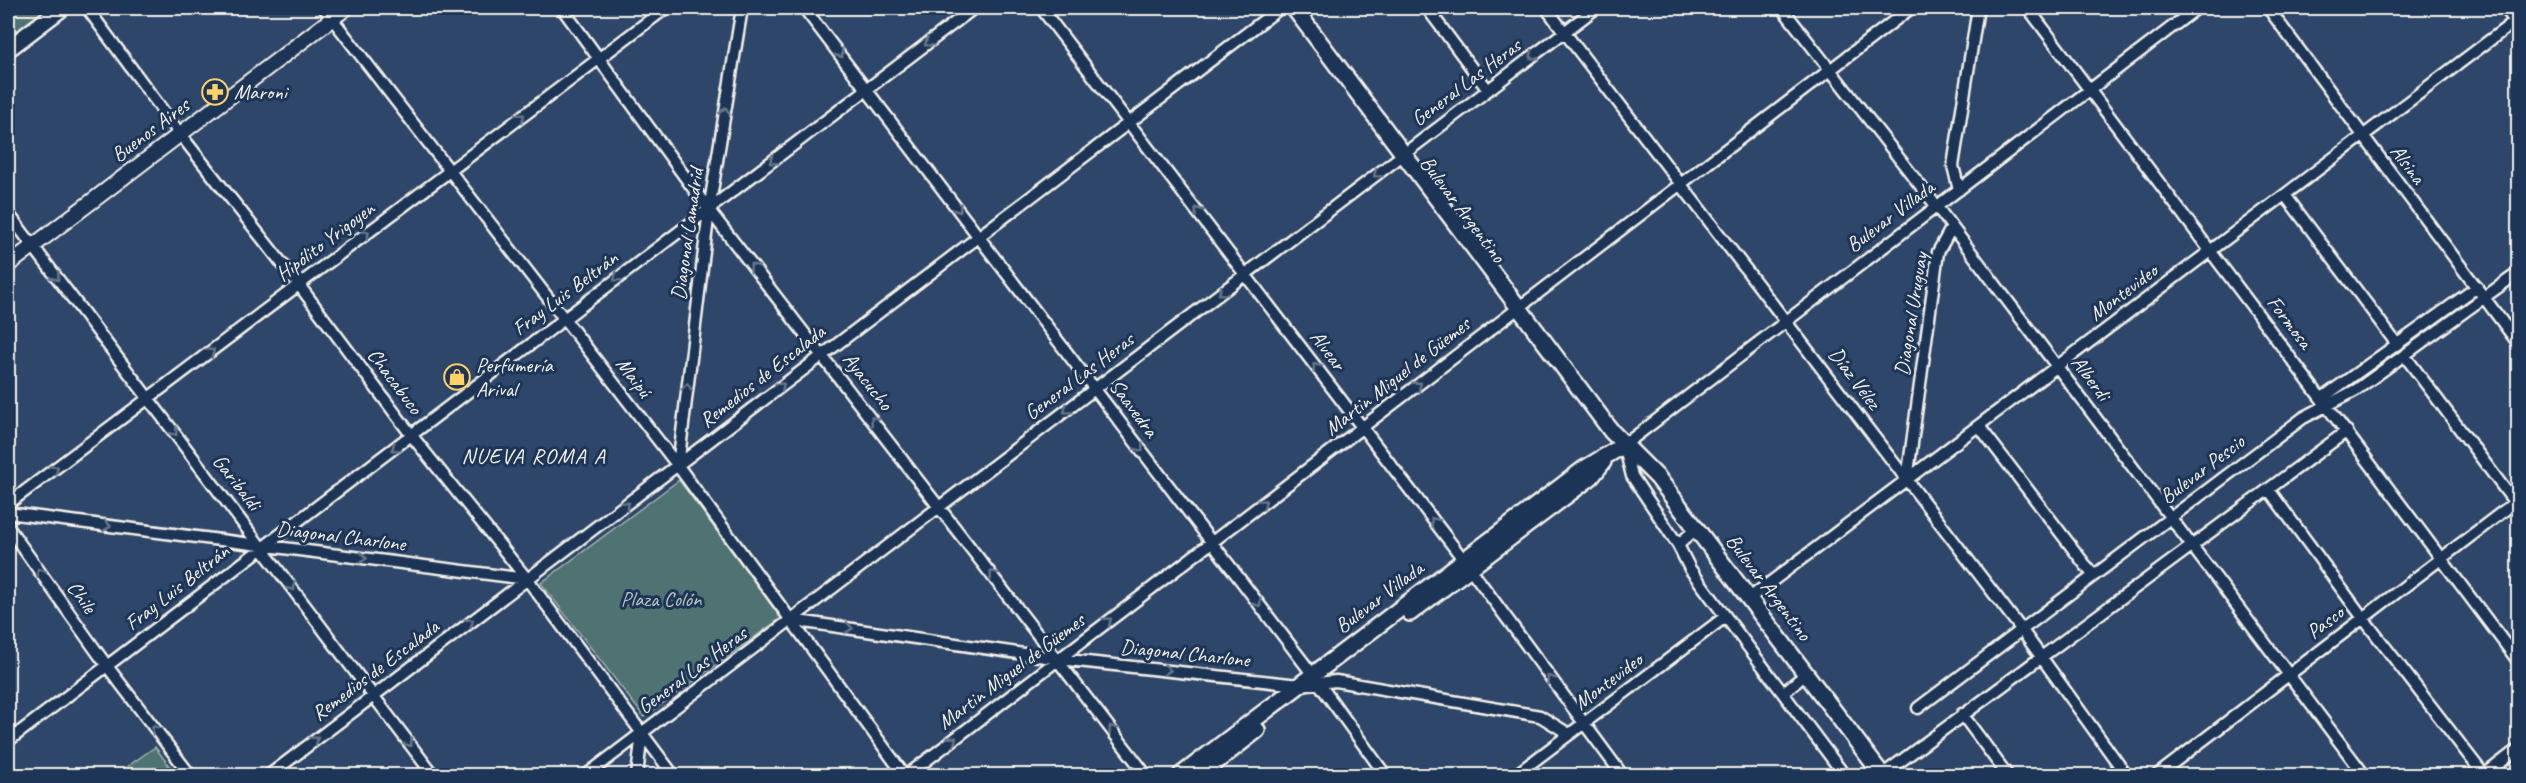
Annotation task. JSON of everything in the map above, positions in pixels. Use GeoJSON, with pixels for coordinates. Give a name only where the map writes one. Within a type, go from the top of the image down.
{"type":"FeatureCollection","features":[{"type":"Feature","properties":{"kind":"main road"},"geometry":{"type":"LineString","coordinates":[[8,49],[62,8]]}},
{"type":"Feature","properties":{"kind":"main road","name":"Bulevar Argentino"},"geometry":{"type":"LineString","coordinates":[[1281,8],[1401,156]]}},
{"type":"Feature","properties":{"kind":"main road","name":"Bulevar Argentino"},"geometry":{"type":"LineString","coordinates":[[1294,8],[1401,156],[1517,309],[1612,432],[1651,469],[1751,597],[1882,775]]}},
{"type":"Feature","properties":{"kind":"main road","name":"Bulevar Villada"},"geometry":{"type":"LineString","coordinates":[[1198,776],[1315,679],[1467,564],[1591,477],[1607,457],[1624,445]]}},
{"type":"Feature","properties":{"kind":"main road","name":"Bulevar Villada"},"geometry":{"type":"LineString","coordinates":[[1180,776],[1299,685],[1315,679]]}},
{"type":"Feature","properties":{"kind":"street","name":"Chacabuco"},"geometry":{"type":"LineString","coordinates":[[87,8],[180,134],[299,285],[412,436],[527,579],[674,776]]}},
{"type":"Feature","properties":{"kind":"street","name":"Buenos Aires"},"geometry":{"type":"LineString","coordinates":[[8,265],[180,134],[328,13],[346,8]]}},
{"type":"Feature","properties":{"kind":"street","name":"Ayacucho"},"geometry":{"type":"LineString","coordinates":[[562,8],[709,210],[1059,658],[1147,776]]}},
{"type":"Feature","properties":{"kind":"street","name":"Hipólito Yrigoyen"},"geometry":{"type":"LineString","coordinates":[[8,504],[666,8]]}},
{"type":"Feature","properties":{"kind":"street","name":"Diagonal Lamadrid"},"geometry":{"type":"LineString","coordinates":[[678,466],[709,210],[742,8]]}},
{"type":"Feature","properties":{"kind":"street","name":"Saavedra"},"geometry":{"type":"LineString","coordinates":[[804,8],[1212,542],[1386,776]]}},
{"type":"Feature","properties":{"kind":"street","name":"Fray Luis Beltrán"},"geometry":{"type":"LineString","coordinates":[[8,741],[262,546],[412,436],[974,8]]}},
{"type":"Feature","properties":{"kind":"street","name":"Alvear"},"geometry":{"type":"LineString","coordinates":[[1041,8],[1130,121],[1467,564],[1623,776]]}},
{"type":"Feature","properties":{"kind":"street","name":"Remedios de Escalada"},"geometry":{"type":"LineString","coordinates":[[268,776],[1281,8]]}},
{"type":"Feature","properties":{"kind":"street"},"geometry":{"type":"LineString","coordinates":[[1426,8],[1488,90]]}},
{"type":"Feature","properties":{"kind":"street","name":"Díaz Vélez"},"geometry":{"type":"LineString","coordinates":[[1546,8],[1680,185],[1787,320],[2021,629],[2127,776]]}},
{"type":"Feature","properties":{"kind":"street","name":"General Las Heras"},"geometry":{"type":"LineString","coordinates":[[585,776],[1596,8]]}},
{"type":"Feature","properties":{"kind":"street","name":"Alberdi"},"geometry":{"type":"LineString","coordinates":[[1782,8],[2058,366],[2365,776]]}},
{"type":"Feature","properties":{"kind":"street","name":"Martin Miguel de Güemes"},"geometry":{"type":"LineString","coordinates":[[906,776],[1911,8]]}},
{"type":"Feature","properties":{"kind":"street"},"geometry":{"type":"LineString","coordinates":[[1959,190],[1953,166],[1978,8]]}},
{"type":"Feature","properties":{"kind":"street","name":"Formosa"},"geometry":{"type":"LineString","coordinates":[[2028,8],[2518,661]]}},
{"type":"Feature","properties":{"kind":"street","name":"Bulevar Villada"},"geometry":{"type":"LineString","coordinates":[[1624,445],[2197,8]]}},
{"type":"Feature","properties":{"kind":"street","name":"Alsina"},"geometry":{"type":"LineString","coordinates":[[2268,8],[2362,137],[2518,343]]}},
{"type":"Feature","properties":{"kind":"street"},"geometry":{"type":"LineString","coordinates":[[2505,8],[2518,22]]}},
{"type":"Feature","properties":{"kind":"street","name":"Maipú"},"geometry":{"type":"LineString","coordinates":[[328,13],[678,466],[906,776]]}},
{"type":"Feature","properties":{"kind":"street","name":"Montevideo"},"geometry":{"type":"LineString","coordinates":[[1751,597],[2211,249],[2518,22]]}},
{"type":"Feature","properties":{"kind":"street"},"geometry":{"type":"LineString","coordinates":[[2285,195],[2396,343]]}},
{"type":"Feature","properties":{"kind":"street","name":"Garibaldi"},"geometry":{"type":"LineString","coordinates":[[8,213],[434,776]]}},
{"type":"Feature","properties":{"kind":"street","name":"Diagonal Uruguay"},"geometry":{"type":"LineString","coordinates":[[1907,480],[1938,252],[1952,227]]}},
{"type":"Feature","properties":{"kind":"street","name":"Bulevar Pescio"},"geometry":{"type":"LineString","coordinates":[[1918,708],[2325,401],[2356,390],[2518,273]]}},
{"type":"Feature","properties":{"kind":"street"},"geometry":{"type":"LineString","coordinates":[[2325,401],[2396,343],[2477,287]]}},
{"type":"Feature","properties":{"kind":"street"},"geometry":{"type":"LineString","coordinates":[[2405,356],[2517,502]]}},
{"type":"Feature","properties":{"kind":"street"},"geometry":{"type":"LineString","coordinates":[[1979,426],[2092,575]]}},
{"type":"Feature","properties":{"kind":"street"},"geometry":{"type":"LineString","coordinates":[[1882,775],[2191,544],[2269,490],[2347,431]]}},
{"type":"Feature","properties":{"kind":"street"},"geometry":{"type":"LineString","coordinates":[[1624,445],[1632,477],[1678,545],[1690,569],[1845,776]]}},
{"type":"Feature","properties":{"kind":"street"},"geometry":{"type":"LineString","coordinates":[[2269,490],[2363,618],[2484,775],[2518,749]]}},
{"type":"Feature","properties":{"kind":"street","name":"Pasco"},"geometry":{"type":"LineString","coordinates":[[2156,776],[2517,502]]}},
{"type":"Feature","properties":{"kind":"street","name":"Diagonal Charlone"},"geometry":{"type":"LineString","coordinates":[[8,513],[527,579]]}},
{"type":"Feature","properties":{"kind":"street","name":"Chile"},"geometry":{"type":"LineString","coordinates":[[8,527],[107,666],[191,776]]}},
{"type":"Feature","properties":{"kind":"street"},"geometry":{"type":"LineString","coordinates":[[1678,545],[1697,528]]}},
{"type":"Feature","properties":{"kind":"street","name":"Montevideo"},"geometry":{"type":"LineString","coordinates":[[1514,776],[1725,617]]}},
{"type":"Feature","properties":{"kind":"street","name":"Diagonal Charlone"},"geometry":{"type":"LineString","coordinates":[[791,620],[1059,658],[1299,685]]}},
{"type":"Feature","properties":{"kind":"street"},"geometry":{"type":"LineString","coordinates":[[1783,693],[1807,673]]}},
{"type":"Feature","properties":{"kind":"street"},"geometry":{"type":"LineString","coordinates":[[1315,679],[1540,716],[1569,734]]}},
{"type":"Feature","properties":{"kind":"street"},"geometry":{"type":"LineString","coordinates":[[1962,714],[2008,776]]}},
{"type":"Feature","properties":{"kind":"street"},"geometry":{"type":"LineString","coordinates":[[637,776],[642,732]]}},
{"type":"Feature","properties":{"kind":"green space"},"geometry":{"type":"Polygon","coordinates":[[[8,8],[55,8],[8,44],[8,8]]]}},
{"type":"Feature","properties":{"kind":"green space","name":"Plaza Colón"},"geometry":{"type":"Polygon","coordinates":[[[679,480],[781,618],[644,717],[541,583],[679,480]]]}},
{"type":"Feature","properties":{"kind":"green space"},"geometry":{"type":"Polygon","coordinates":[[[155,747],[176,775],[129,775],[124,769],[155,747]]]}},
{"type":"Feature","properties":{"kind":"place","name":"Maroni"},"geometry":{"type":"Point","coordinates":[215,92]}},
{"type":"Feature","properties":{"kind":"place","name":"Perfumería Arival"},"geometry":{"type":"Point","coordinates":[457,377]}},
{"type":"Feature","properties":{"kind":"district","name":"NUEVA ROMA A"},"geometry":{"type":"Point","coordinates":[534,456]}}]}
